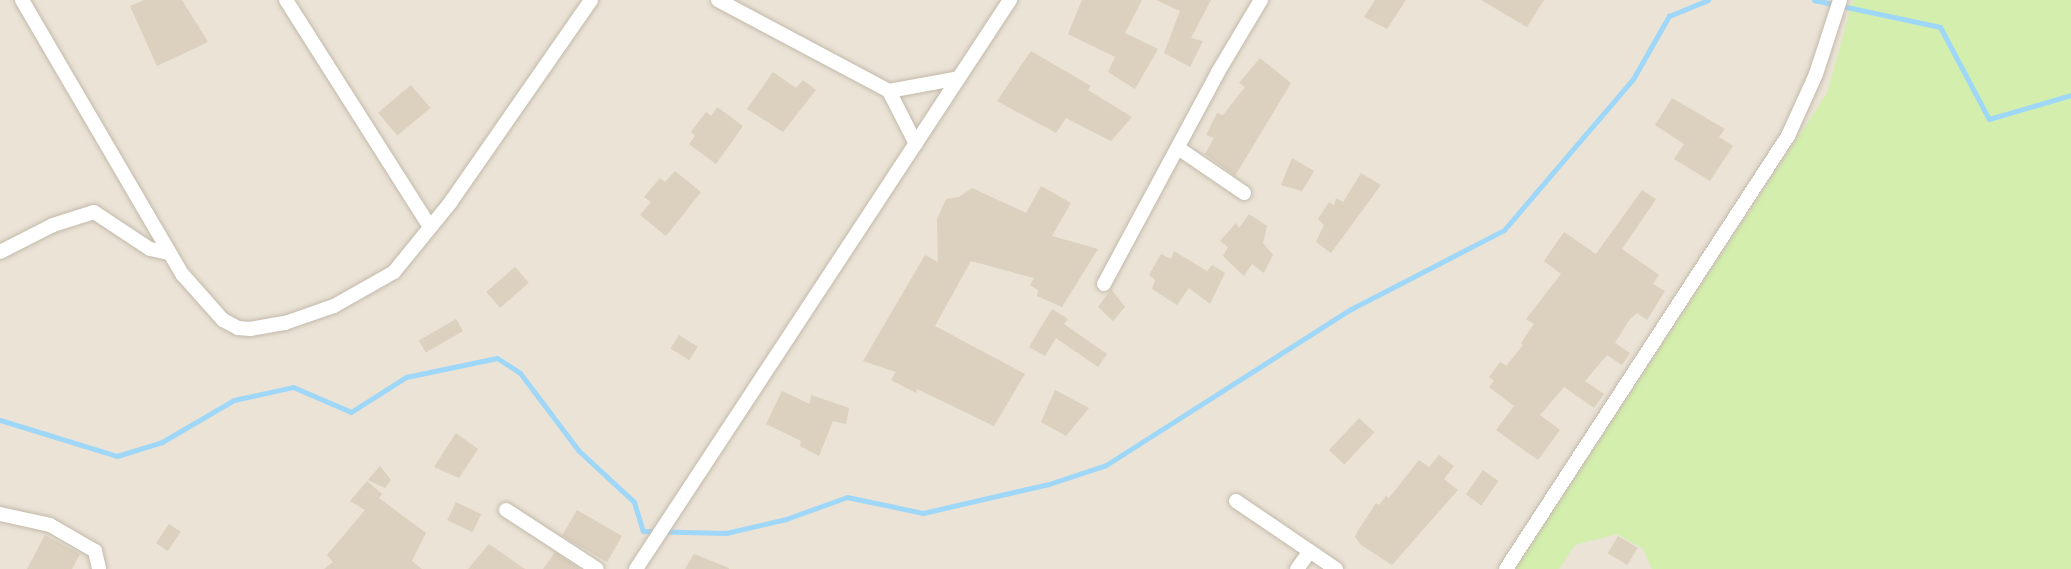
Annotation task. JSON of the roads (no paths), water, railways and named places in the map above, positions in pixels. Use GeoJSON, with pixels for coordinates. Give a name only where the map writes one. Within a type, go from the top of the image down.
{"type":"FeatureCollection","features":[{"type":"Feature","properties":{"kind":"street"},"geometry":{"type":"LineString","coordinates":[[22,0],[169,253],[208,306],[238,328],[250,329],[285,323],[363,293],[394,272],[430,227],[591,0]]}},
{"type":"Feature","properties":{"kind":"street"},"geometry":{"type":"LineString","coordinates":[[286,0],[430,227]]}},
{"type":"Feature","properties":{"kind":"street"},"geometry":{"type":"LineString","coordinates":[[719,0],[889,91],[916,144]]}},
{"type":"Feature","properties":{"kind":"street"},"geometry":{"type":"LineString","coordinates":[[636,569],[667,517],[1010,0]]}},
{"type":"Feature","properties":{"kind":"street"},"geometry":{"type":"LineString","coordinates":[[1104,284],[1261,0]]}},
{"type":"Feature","properties":{"kind":"street"},"geometry":{"type":"LineString","coordinates":[[1506,569],[1788,136],[1833,26],[1840,0]]}},
{"type":"Feature","properties":{"kind":"street"},"geometry":{"type":"LineString","coordinates":[[889,91],[959,78]]}},
{"type":"Feature","properties":{"kind":"street"},"geometry":{"type":"LineString","coordinates":[[1178,148],[1244,193]]}},
{"type":"Feature","properties":{"kind":"street"},"geometry":{"type":"LineString","coordinates":[[0,252],[53,225],[94,212],[150,249],[169,253]]}},
{"type":"Feature","properties":{"kind":"street"},"geometry":{"type":"LineString","coordinates":[[1236,501],[1336,569]]}},
{"type":"Feature","properties":{"kind":"street"},"geometry":{"type":"LineString","coordinates":[[506,510],[597,569]]}},
{"type":"Feature","properties":{"kind":"street"},"geometry":{"type":"LineString","coordinates":[[0,514],[50,525],[95,552],[99,569]]}},
{"type":"Feature","properties":{"kind":"street"},"geometry":{"type":"LineString","coordinates":[[1297,569],[1310,551]]}},
{"type":"Feature","properties":{"kind":"waterway"},"geometry":{"type":"LineString","coordinates":[[0,420],[117,456],[162,442],[234,400],[293,387],[351,412],[406,377],[497,358],[520,373],[579,451],[634,502],[643,531],[726,533],[786,519],[847,497],[923,513],[1049,484],[1106,465],[1351,309],[1504,230],[1633,79],[1669,16],[1708,0]]}},
{"type":"Feature","properties":{"kind":"waterway"},"geometry":{"type":"LineString","coordinates":[[1814,0],[1940,27],[1989,119],[2071,95]]}}]}
